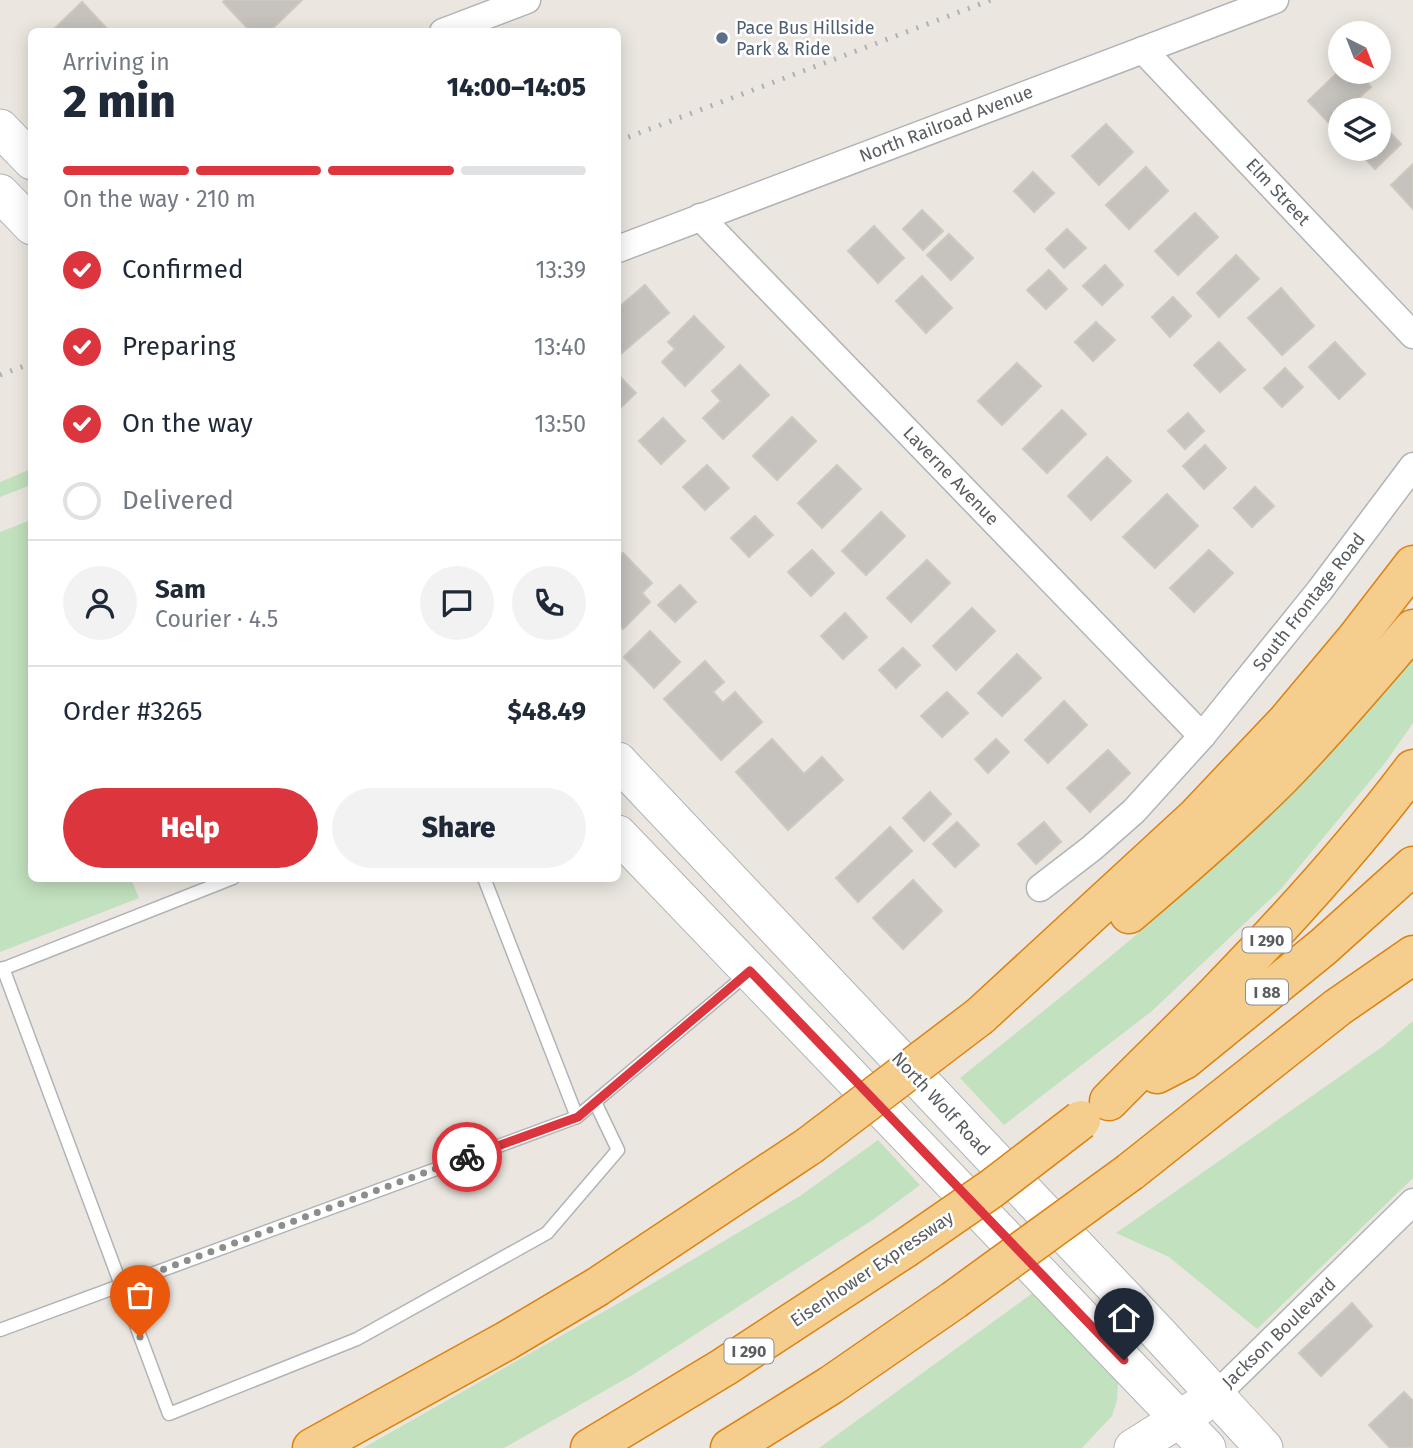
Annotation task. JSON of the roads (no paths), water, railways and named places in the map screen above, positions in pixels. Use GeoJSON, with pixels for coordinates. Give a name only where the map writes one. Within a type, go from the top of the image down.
{"type":"FeatureCollection","features":[{"type":"Feature","properties":{"kind":"highway"},"geometry":{"type":"LineString","coordinates":[[981,1016],[1196,817],[1287,721],[1413,565]]}},
{"type":"Feature","properties":{"kind":"highway"},"geometry":{"type":"LineString","coordinates":[[312,1448],[484,1354],[597,1287],[809,1146],[981,1016],[1089,948],[1208,848],[1282,776],[1413,629]]}},
{"type":"Feature","properties":{"kind":"highway","name":"I 290"},"geometry":{"type":"LineString","coordinates":[[1095,1111],[1213,997],[1311,894],[1413,769]]}},
{"type":"Feature","properties":{"kind":"highway","name":"I 88"},"geometry":{"type":"LineString","coordinates":[[1095,1111],[1184,1060],[1323,947],[1413,866]]}},
{"type":"Feature","properties":{"kind":"highway"},"geometry":{"type":"LineString","coordinates":[[1338,1007],[1413,931]]}},
{"type":"Feature","properties":{"kind":"highway"},"geometry":{"type":"LineString","coordinates":[[730,1448],[831,1385],[954,1300],[1130,1172],[1338,1007],[1413,955]]}},
{"type":"Feature","properties":{"kind":"highway","name":"Eisenhower Expressway"},"geometry":{"type":"LineString","coordinates":[[590,1448],[724,1367],[904,1249],[1095,1111]]}},
{"type":"Feature","properties":{"kind":"main road"},"geometry":{"type":"LineString","coordinates":[[0,128],[28,157]]}},
{"type":"Feature","properties":{"kind":"main road","name":"North Wolf Road"},"geometry":{"type":"LineString","coordinates":[[621,764],[1264,1448]]}},
{"type":"Feature","properties":{"kind":"main road"},"geometry":{"type":"LineString","coordinates":[[621,837],[1207,1448]]}},
{"type":"Feature","properties":{"kind":"main road","name":"Jackson Boulevard"},"geometry":{"type":"LineString","coordinates":[[1133,1448],[1215,1396]]}},
{"type":"Feature","properties":{"kind":"street"},"geometry":{"type":"LineString","coordinates":[[454,28],[527,0]]}},
{"type":"Feature","properties":{"kind":"street","name":"North Railroad Avenue"},"geometry":{"type":"LineString","coordinates":[[621,248],[1275,0]]}},
{"type":"Feature","properties":{"kind":"street","name":"Elm Street"},"geometry":{"type":"LineString","coordinates":[[1143,50],[1413,335]]}},
{"type":"Feature","properties":{"kind":"street","name":"Laverne Avenue"},"geometry":{"type":"LineString","coordinates":[[700,217],[1202,736]]}},
{"type":"Feature","properties":{"kind":"street","name":"South Frontage Road"},"geometry":{"type":"LineString","coordinates":[[1040,888],[1134,811],[1202,736],[1321,590],[1413,466]]}},
{"type":"Feature","properties":{"kind":"street","name":"Jackson Boulevard"},"geometry":{"type":"LineString","coordinates":[[1215,1396],[1413,1202]]}},
{"type":"Feature","properties":{"kind":"lane"},"geometry":{"type":"LineString","coordinates":[[223,882],[2,969],[169,1414],[358,1339],[547,1233],[618,1150],[594,1102]]}},
{"type":"Feature","properties":{"kind":"lane"},"geometry":{"type":"LineString","coordinates":[[486,882],[578,1117]]}},
{"type":"Feature","properties":{"kind":"lane"},"geometry":{"type":"LineString","coordinates":[[0,1330],[578,1117],[750,971]]}},
{"type":"Feature","properties":{"kind":"railway"},"geometry":{"type":"LineString","coordinates":[[621,140],[991,0]]}},
{"type":"Feature","properties":{"kind":"railway"},"geometry":{"type":"LineString","coordinates":[[0,375],[28,364]]}},
{"type":"Feature","properties":{"kind":"place","name":"Pace Bus Hillside Park & Ride"},"geometry":{"type":"Point","coordinates":[722,38]}}]}
